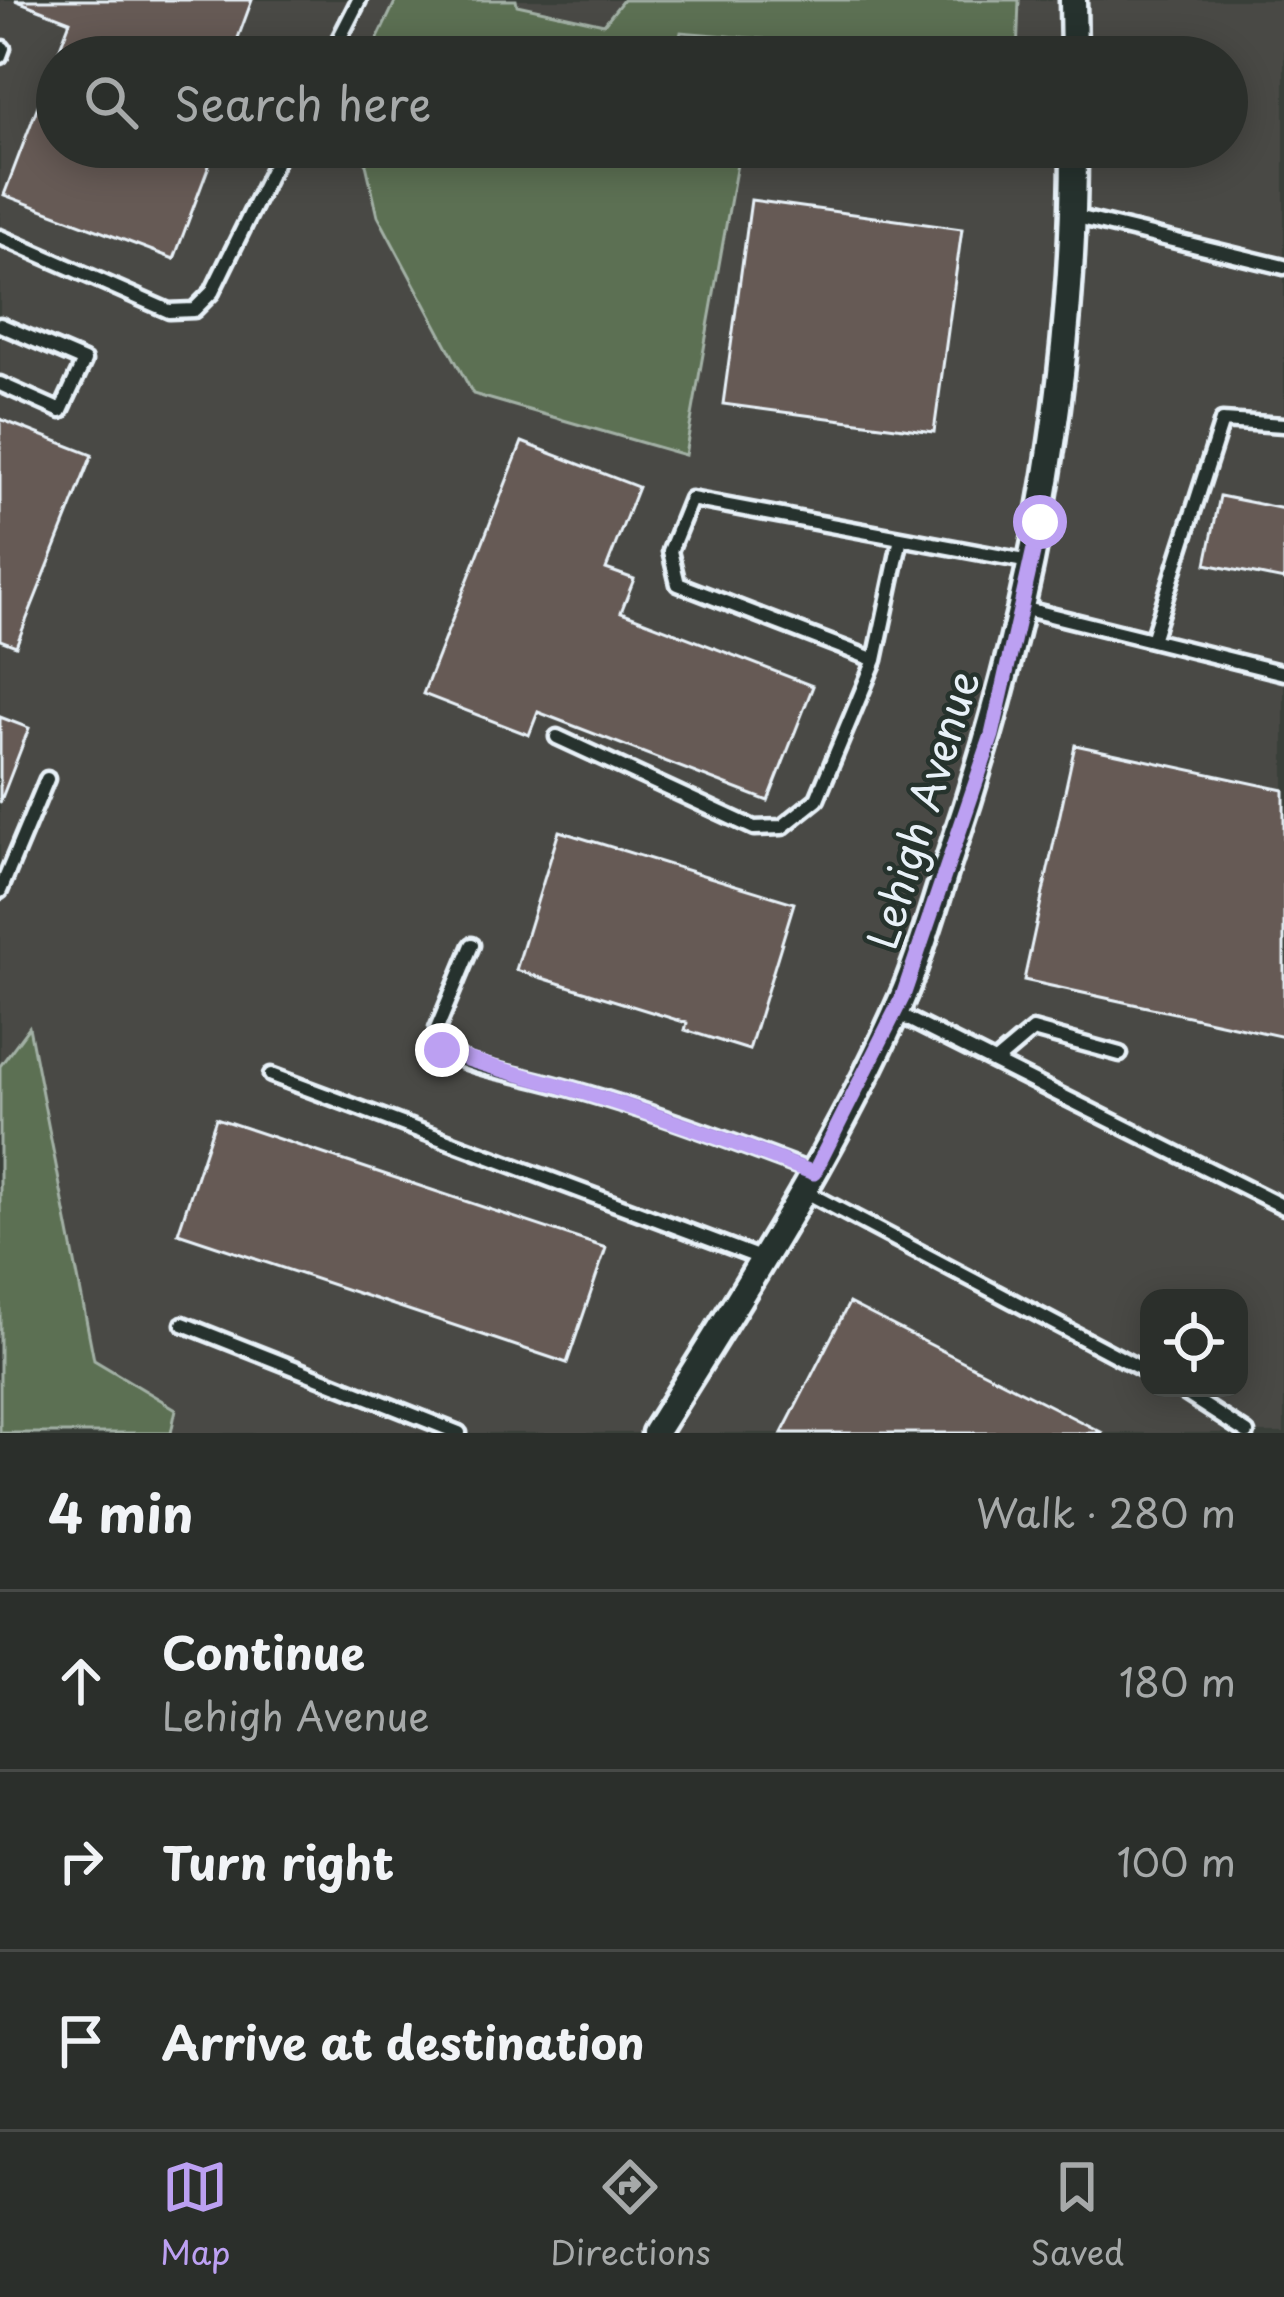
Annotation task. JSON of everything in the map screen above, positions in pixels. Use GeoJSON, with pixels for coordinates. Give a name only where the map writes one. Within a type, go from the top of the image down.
{"type":"FeatureCollection","features":[{"type":"Feature","properties":{"kind":"street"},"geometry":{"type":"LineString","coordinates":[[1073,0],[1074,36]]}},
{"type":"Feature","properties":{"kind":"street","name":"Lehigh Avenue"},"geometry":{"type":"LineString","coordinates":[[655,1433],[809,1182],[895,1012],[992,735],[1031,563],[1058,409],[1070,289],[1073,168]]}},
{"type":"Feature","properties":{"kind":"lane"},"geometry":{"type":"LineString","coordinates":[[340,36],[359,0]]}},
{"type":"Feature","properties":{"kind":"lane"},"geometry":{"type":"LineString","coordinates":[[0,237],[169,311],[194,310],[212,292],[273,168]]}},
{"type":"Feature","properties":{"kind":"lane"},"geometry":{"type":"LineString","coordinates":[[1072,216],[1284,267]]}},
{"type":"Feature","properties":{"kind":"lane"},"geometry":{"type":"LineString","coordinates":[[0,325],[83,361],[62,411],[0,384]]}},
{"type":"Feature","properties":{"kind":"lane"},"geometry":{"type":"LineString","coordinates":[[1152,640],[1222,422],[1284,425]]}},
{"type":"Feature","properties":{"kind":"lane"},"geometry":{"type":"LineString","coordinates":[[875,660],[678,584],[670,551],[691,499],[1031,563]]}},
{"type":"Feature","properties":{"kind":"lane"},"geometry":{"type":"LineString","coordinates":[[557,737],[754,828],[782,826],[818,799],[875,660],[902,538]]}},
{"type":"Feature","properties":{"kind":"lane"},"geometry":{"type":"LineString","coordinates":[[1021,608],[1284,673]]}},
{"type":"Feature","properties":{"kind":"lane"},"geometry":{"type":"LineString","coordinates":[[0,891],[47,779]]}},
{"type":"Feature","properties":{"kind":"lane"},"geometry":{"type":"LineString","coordinates":[[472,945],[437,1029],[436,1041],[442,1050],[717,1136],[809,1182],[1140,1368]]}},
{"type":"Feature","properties":{"kind":"lane"},"geometry":{"type":"LineString","coordinates":[[895,1012],[1284,1207]]}},
{"type":"Feature","properties":{"kind":"lane"},"geometry":{"type":"LineString","coordinates":[[995,1062],[1033,1030],[1120,1054]]}},
{"type":"Feature","properties":{"kind":"lane"},"geometry":{"type":"LineString","coordinates":[[271,1076],[764,1259]]}},
{"type":"Feature","properties":{"kind":"lane"},"geometry":{"type":"LineString","coordinates":[[183,1324],[459,1433]]}},
{"type":"Feature","properties":{"kind":"lane"},"geometry":{"type":"LineString","coordinates":[[1191,1397],[1247,1433]]}},
{"type":"Feature","properties":{"kind":"shaded area"},"geometry":{"type":"Polygon","coordinates":[[[0,0],[1284,0],[1284,1433],[0,1433],[0,0]]]}},
{"type":"Feature","properties":{"kind":"green space"},"geometry":{"type":"Polygon","coordinates":[[[396,0],[516,0],[517,5],[604,24],[623,0],[1019,0],[1018,36],[681,32],[680,36],[379,36],[396,0]]]}},
{"type":"Feature","properties":{"kind":"green space"},"geometry":{"type":"Polygon","coordinates":[[[367,168],[736,168],[685,455],[473,394],[378,216],[367,168]]]}},
{"type":"Feature","properties":{"kind":"green space"},"geometry":{"type":"Polygon","coordinates":[[[29,1027],[94,1360],[176,1409],[171,1433],[0,1433],[0,1066],[29,1027]]]}},
{"type":"Feature","properties":{"kind":"building"},"geometry":{"type":"Polygon","coordinates":[[[15,0],[252,0],[239,36],[64,36],[70,21],[15,0]]]}},
{"type":"Feature","properties":{"kind":"building"},"geometry":{"type":"Polygon","coordinates":[[[36,111],[36,168],[208,168],[174,259],[4,195],[36,111]]]}},
{"type":"Feature","properties":{"kind":"building"},"geometry":{"type":"Polygon","coordinates":[[[751,200],[962,229],[934,432],[723,404],[751,200]]]}},
{"type":"Feature","properties":{"kind":"building"},"geometry":{"type":"Polygon","coordinates":[[[0,419],[92,455],[16,646],[0,640],[0,419]]]}},
{"type":"Feature","properties":{"kind":"building"},"geometry":{"type":"Polygon","coordinates":[[[522,442],[638,487],[606,569],[634,579],[621,612],[813,686],[768,801],[538,712],[529,735],[423,694],[522,442]]]}},
{"type":"Feature","properties":{"kind":"building"},"geometry":{"type":"Polygon","coordinates":[[[1220,496],[1284,509],[1284,580],[1206,564],[1220,496]]]}},
{"type":"Feature","properties":{"kind":"building"},"geometry":{"type":"Polygon","coordinates":[[[0,717],[29,728],[0,803],[0,717]]]}},
{"type":"Feature","properties":{"kind":"building"},"geometry":{"type":"Polygon","coordinates":[[[1075,745],[1284,790],[1284,1037],[1024,980],[1075,745]]]}},
{"type":"Feature","properties":{"kind":"building"},"geometry":{"type":"Polygon","coordinates":[[[559,831],[794,903],[749,1050],[685,1030],[687,1023],[516,970],[559,831]]]}},
{"type":"Feature","properties":{"kind":"building"},"geometry":{"type":"Polygon","coordinates":[[[216,1118],[606,1248],[567,1363],[178,1233],[216,1118]]]}},
{"type":"Feature","properties":{"kind":"building"},"geometry":{"type":"Polygon","coordinates":[[[849,1303],[1103,1433],[782,1433],[849,1303]]]}},
{"type":"Feature","properties":{"kind":"route"},"geometry":{"type":"LineString","coordinates":[[442,1050],[717,1136],[814,1173],[903,996],[992,735],[1040,522]]}}]}
